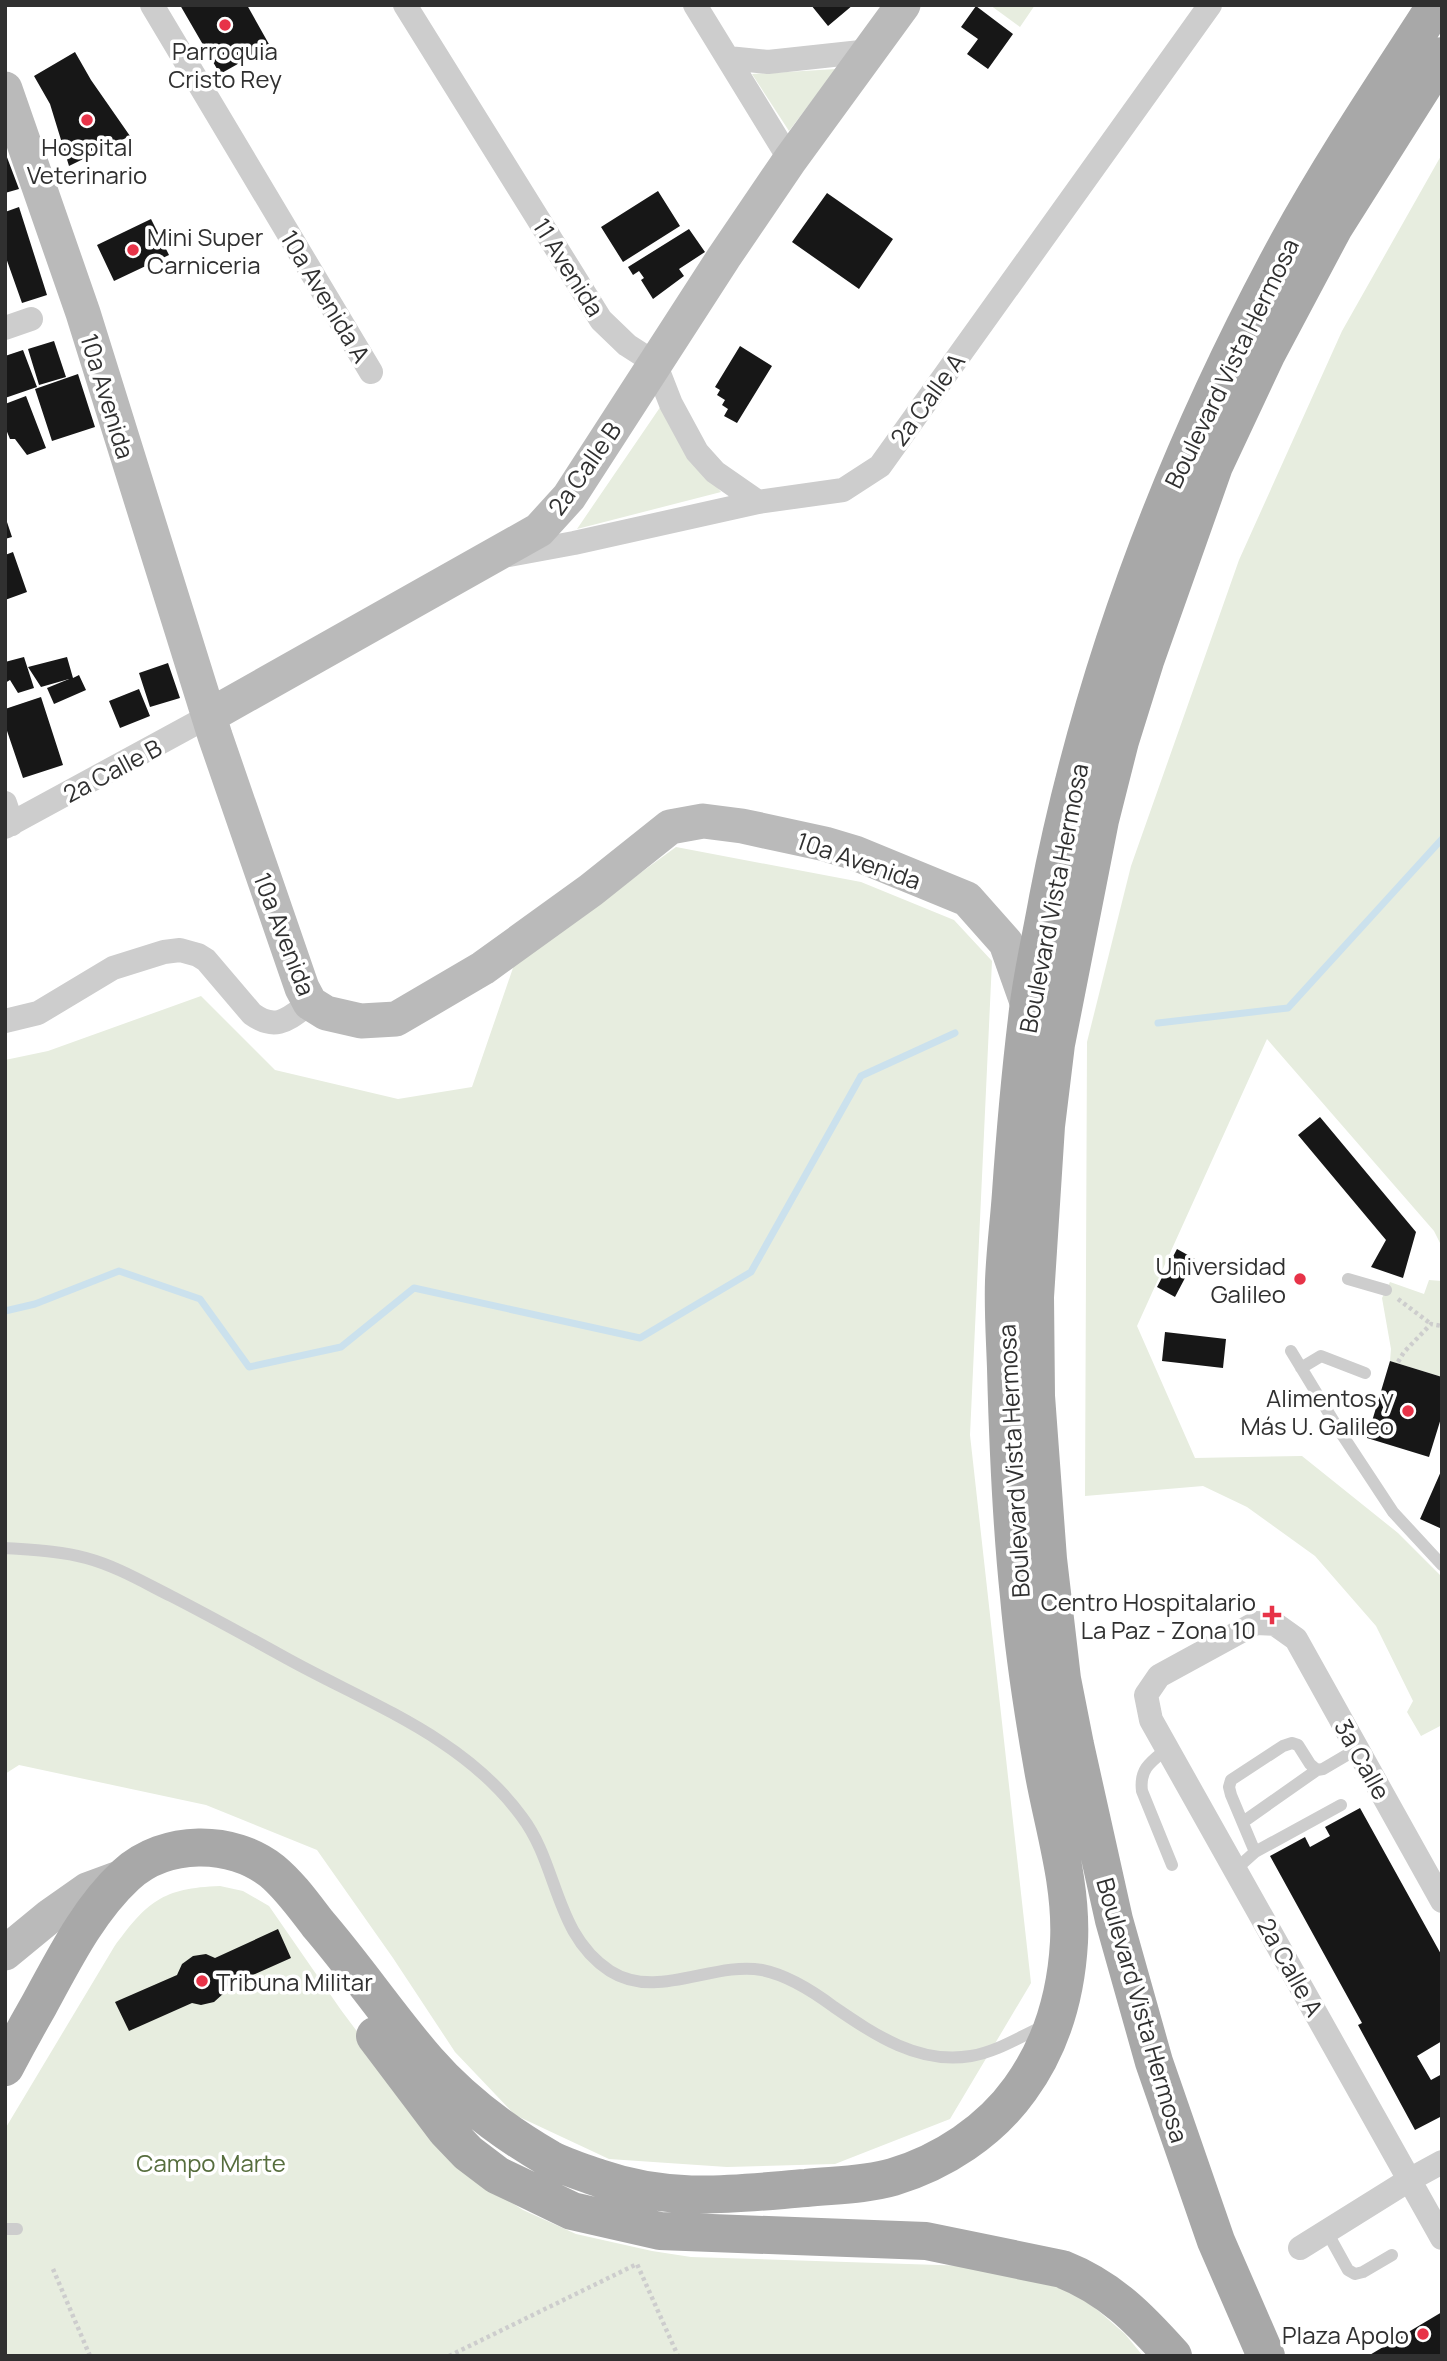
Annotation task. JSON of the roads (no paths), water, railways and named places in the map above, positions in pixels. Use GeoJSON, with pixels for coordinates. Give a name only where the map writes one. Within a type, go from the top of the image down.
{"type":"FeatureCollection","features":[{"type":"Feature","properties":{"kind":"main road","name":"Boulevard Vista Hermosa"},"geometry":{"type":"LineString","coordinates":[[278,1876],[431,2066],[473,2105],[508,2132],[559,2164],[628,2188],[669,2195],[719,2195],[857,2183],[896,2176],[969,2141],[1013,2099],[1036,2066],[1053,2032],[1064,1991],[1069,1906],[1042,1767],[1019,1599],[1007,1436],[1004,1281],[1018,1094],[1028,1005],[1060,835],[1084,739],[1113,644],[1172,484],[1215,387],[1289,242],[1329,171],[1436,5]]}},
{"type":"Feature","properties":{"kind":"main road","name":"Boulevard Vista Hermosa"},"geometry":{"type":"LineString","coordinates":[[1265,2356],[1216,2241],[1154,2062],[1111,1907],[1062,1679],[1048,1559],[1036,1396],[1035,1297],[1046,1125],[1056,1044],[1100,820],[1120,741],[1214,466],[1267,353],[1334,228],[1442,56]]}},
{"type":"Feature","properties":{"kind":"main road"},"geometry":{"type":"LineString","coordinates":[[5,2067],[60,1965],[95,1911],[125,1876],[142,1863],[180,1849],[222,1849],[261,1864],[278,1876],[324,1963],[391,2057],[446,2130],[468,2153],[497,2175],[572,2211],[660,2231],[926,2241],[1062,2269],[1107,2291],[1173,2356]]}},
{"type":"Feature","properties":{"kind":"street","name":"10a Avenida A"},"geometry":{"type":"LineString","coordinates":[[152,5],[371,372]]}},
{"type":"Feature","properties":{"kind":"street","name":"11 Avenida"},"geometry":{"type":"LineString","coordinates":[[405,5],[601,320],[627,345],[655,363]]}},
{"type":"Feature","properties":{"kind":"street"},"geometry":{"type":"LineString","coordinates":[[695,5],[790,160]]}},
{"type":"Feature","properties":{"kind":"street","name":"2a Calle B"},"geometry":{"type":"LineString","coordinates":[[7,818],[209,716],[539,530],[569,497],[790,160],[903,5]]}},
{"type":"Feature","properties":{"kind":"street","name":"2a Calle A"},"geometry":{"type":"LineString","coordinates":[[491,558],[575,543],[758,502],[843,490],[880,466],[1210,5]]}},
{"type":"Feature","properties":{"kind":"street"},"geometry":{"type":"LineString","coordinates":[[728,58],[768,62],[870,51]]}},
{"type":"Feature","properties":{"kind":"street","name":"10a Avenida"},"geometry":{"type":"LineString","coordinates":[[5,89],[83,313],[209,716],[265,884],[302,989],[310,1003],[326,1013],[361,1021],[396,1018],[483,968],[591,890],[670,827],[703,821],[741,826],[825,844],[855,853],[967,899],[1006,943],[1028,1005]]}},
{"type":"Feature","properties":{"kind":"street"},"geometry":{"type":"LineString","coordinates":[[5,328],[31,319]]}},
{"type":"Feature","properties":{"kind":"street"},"geometry":{"type":"LineString","coordinates":[[655,363],[671,404],[697,452],[715,472],[758,502]]}},
{"type":"Feature","properties":{"kind":"street"},"geometry":{"type":"LineString","coordinates":[[5,1021],[38,1013],[113,968],[172,950],[188,951],[206,960],[259,1019],[268,1022],[284,1021],[310,1003]]}},
{"type":"Feature","properties":{"kind":"street","name":"3a Calle"},"geometry":{"type":"LineString","coordinates":[[1146,1695],[1159,1676],[1256,1623],[1275,1624],[1296,1639],[1442,1901]]}},
{"type":"Feature","properties":{"kind":"street","name":"2a Calle A"},"geometry":{"type":"LineString","coordinates":[[1146,1695],[1151,1720],[1442,2238]]}},
{"type":"Feature","properties":{"kind":"street"},"geometry":{"type":"LineString","coordinates":[[5,1954],[50,1916],[87,1890],[125,1876]]}},
{"type":"Feature","properties":{"kind":"street"},"geometry":{"type":"LineString","coordinates":[[1300,2248],[1442,2162]]}},
{"type":"Feature","properties":{"kind":"lane"},"geometry":{"type":"LineString","coordinates":[[1348,1279],[1386,1290]]}},
{"type":"Feature","properties":{"kind":"lane"},"geometry":{"type":"LineString","coordinates":[[1291,1351],[1339,1430],[1401,1523],[1442,1565]]}},
{"type":"Feature","properties":{"kind":"lane"},"geometry":{"type":"LineString","coordinates":[[1301,1368],[1321,1356],[1365,1373]]}},
{"type":"Feature","properties":{"kind":"lane"},"geometry":{"type":"LineString","coordinates":[[5,1548],[86,1558],[125,1572],[326,1681],[402,1717],[444,1744],[474,1767],[522,1816],[537,1839],[576,1939],[611,1972],[643,1983],[738,1968],[764,1970],[790,1980],[827,2001],[856,2022],[916,2053],[943,2058],[971,2056],[998,2048],[1056,2021]]}},
{"type":"Feature","properties":{"kind":"lane"},"geometry":{"type":"LineString","coordinates":[[1255,1852],[1231,1795],[1231,1780],[1283,1746],[1292,1743],[1298,1745],[1317,1770]]}},
{"type":"Feature","properties":{"kind":"lane"},"geometry":{"type":"LineString","coordinates":[[1168,1748],[1143,1772],[1141,1783],[1172,1865]]}},
{"type":"Feature","properties":{"kind":"lane"},"geometry":{"type":"LineString","coordinates":[[1243,1822],[1317,1770],[1357,1749]]}},
{"type":"Feature","properties":{"kind":"lane"},"geometry":{"type":"LineString","coordinates":[[1236,1869],[1255,1852],[1341,1805]]}},
{"type":"Feature","properties":{"kind":"lane"},"geometry":{"type":"LineString","coordinates":[[1327,2232],[1348,2270],[1355,2274],[1392,2255]]}},
{"type":"Feature","properties":{"kind":"waterway"},"geometry":{"type":"LineString","coordinates":[[1158,1023],[1288,1008],[1442,839]]}},
{"type":"Feature","properties":{"kind":"waterway"},"geometry":{"type":"LineString","coordinates":[[5,1311],[35,1304],[119,1271],[200,1299],[249,1367],[341,1347],[414,1288],[640,1338],[751,1272],[861,1076],[955,1033]]}},
{"type":"Feature","properties":{"kind":"place","name":"Parroquia Cristo Rey"},"geometry":{"type":"Point","coordinates":[225,25]}},
{"type":"Feature","properties":{"kind":"place","name":"Hospital Veterinario"},"geometry":{"type":"Point","coordinates":[87,120]}},
{"type":"Feature","properties":{"kind":"place","name":"Mini Super Carniceria"},"geometry":{"type":"Point","coordinates":[133,250]}},
{"type":"Feature","properties":{"kind":"place","name":"Universidad Galileo"},"geometry":{"type":"Point","coordinates":[1300,1279]}},
{"type":"Feature","properties":{"kind":"place","name":"Alimentos y Más U. Galileo"},"geometry":{"type":"Point","coordinates":[1408,1411]}},
{"type":"Feature","properties":{"kind":"place","name":"Centro Hospitalario La Paz - Zona 10"},"geometry":{"type":"Point","coordinates":[1272,1615]}},
{"type":"Feature","properties":{"kind":"place","name":"Tribuna Militar"},"geometry":{"type":"Point","coordinates":[202,1981]}},
{"type":"Feature","properties":{"kind":"place","name":"Plaza Apolo"},"geometry":{"type":"Point","coordinates":[1423,2334]}},
{"type":"Feature","properties":{"kind":"park label","name":"Campo Marte"},"geometry":{"type":"Point","coordinates":[211,2162]}}]}
